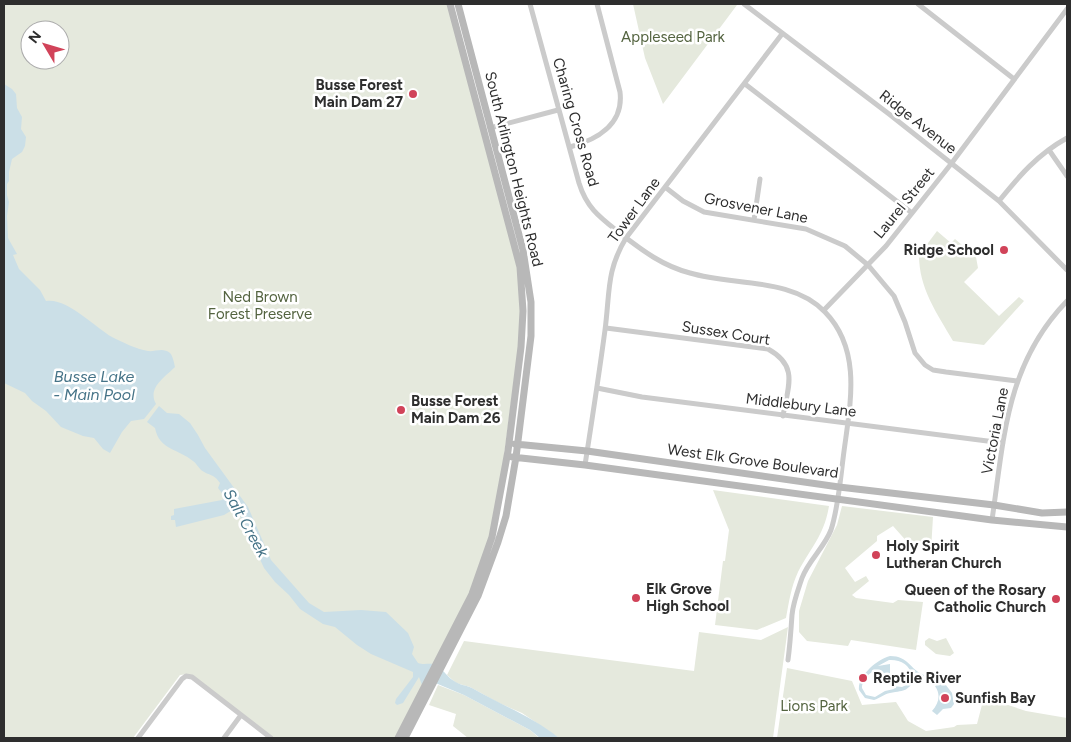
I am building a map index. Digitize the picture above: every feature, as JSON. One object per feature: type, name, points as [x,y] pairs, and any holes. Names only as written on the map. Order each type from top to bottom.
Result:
[{"type":"main road","name":"South Arlington Heights Road","points":[[405,738],[472,594],[486,558],[498,511],[507,457],[522,338],[522,283],[520,267],[450,4]]},
{"type":"main road","name":"South Arlington Heights Road","points":[[440,663],[478,596],[506,516],[518,444],[531,336],[529,288],[523,250],[458,4]]},
{"type":"main road","name":"West Elk Grove Boulevard","points":[[509,444],[587,451],[839,487],[1042,513],[1067,512]]},
{"type":"main road","name":"West Elk Grove Boulevard","points":[[507,457],[585,465],[992,520],[1067,527]]},
{"type":"main road","name":"South Arlington Heights Road","points":[[398,738],[427,689]]},
{"type":"street","name":"Charing Cross Road","points":[[530,4],[581,189],[588,204],[598,216],[655,259],[678,270],[700,276],[788,289],[804,295],[824,310],[839,330],[847,349],[852,386],[834,519],[827,539],[802,576],[792,614],[792,632],[788,660]]},
{"type":"street","points":[[570,147],[588,142],[600,135],[616,117],[620,105],[620,92],[597,4]]},
{"type":"street","name":"Ridge Avenue","points":[[744,4],[889,114],[999,201],[1067,270]]},
{"type":"street","points":[[918,4],[1014,79]]},
{"type":"street","name":"Laurel Street","points":[[824,310],[886,246],[952,164],[1067,9]]},
{"type":"street","name":"Tower Lane","points":[[585,465],[606,328],[610,274],[617,256],[626,238],[782,34]]},
{"type":"street","points":[[745,84],[912,213]]},
{"type":"street","points":[[490,128],[558,110]]},
{"type":"street","points":[[999,201],[1025,170],[1067,138]]},
{"type":"street","points":[[1049,150],[1067,176]]},
{"type":"street","points":[[754,220],[760,179]]},
{"type":"street","name":"Grosvener Lane","points":[[665,187],[683,201],[704,212],[806,229],[846,246],[868,265],[894,296],[915,353],[925,365],[933,370],[1017,381]]},
{"type":"street","name":"Victoria Lane","points":[[992,520],[1010,405],[1017,381],[1031,349],[1067,301]]},
{"type":"street","name":"Sussex Court","points":[[606,328],[768,350],[780,356],[787,366],[790,377],[783,416]]},
{"type":"street","name":"Middlebury Lane","points":[[596,388],[642,397],[1004,444]]},
{"type":"street","points":[[138,738],[186,676],[192,677],[271,738]]},
{"type":"street","points":[[224,738],[241,715]]},
{"type":"green space","name":"Ned Brown Forest Preserve","points":[[4,4],[450,4],[520,267],[523,311],[496,517],[472,594],[422,685],[397,738],[271,738],[189,674],[180,675],[133,738],[4,738]]},
{"type":"green space","name":"Appleseed Park","points":[[633,4],[737,5],[663,104],[645,58]]},
{"type":"green space","points":[[937,231],[951,243],[955,239],[976,257],[978,268],[964,282],[999,316],[1019,297],[1024,301],[984,345],[953,341],[930,300],[922,279],[919,255]]},
{"type":"green space","points":[[713,490],[829,506],[824,525],[798,572],[790,595],[786,618],[757,630],[715,625],[729,530]]},
{"type":"green space","points":[[842,506],[933,517],[931,550],[923,541],[909,544],[893,526],[877,536],[877,541],[845,568],[855,582],[866,576],[869,581],[852,595],[856,598],[893,603],[898,600],[923,602],[916,650],[851,640],[848,646],[807,641],[799,632],[799,611],[808,581],[837,525]]},
{"type":"green space","points":[[788,627],[773,738],[559,738],[522,713],[470,687],[456,683],[447,675],[464,641],[694,671],[699,632],[761,640]]},
{"type":"green space","points":[[929,638],[937,641],[946,638],[954,653],[950,656],[936,654],[925,645],[925,641]]},
{"type":"green space","name":"Lions Park","points":[[787,668],[852,681],[862,705],[896,702],[908,721],[926,731],[957,725],[977,724],[984,697],[1026,711],[1067,718],[1067,738],[777,738]]},
{"type":"green space","points":[[438,685],[464,695],[530,730],[538,737],[468,738],[453,726],[456,714],[429,705]]},
{"type":"water","name":"Busse Lake - Main Pool","points":[[4,84],[16,94],[17,108],[22,117],[21,129],[26,137],[22,152],[12,159],[7,184],[9,202],[7,216],[8,238],[17,254],[13,255],[19,269],[40,290],[46,301],[54,301],[71,308],[112,337],[125,343],[148,351],[165,350],[172,356],[175,367],[155,388],[154,398],[156,404],[144,419],[131,421],[110,453],[103,449],[94,438],[83,436],[61,427],[25,393],[4,383]]},
{"type":"water","name":"Salt Creek","points":[[159,406],[167,413],[179,414],[190,423],[205,448],[248,507],[271,560],[309,603],[324,612],[361,610],[386,612],[408,633],[414,647],[412,654],[418,663],[436,665],[456,682],[472,688],[527,717],[559,738],[540,738],[530,730],[464,695],[433,682],[422,685],[419,677],[403,703],[397,705],[395,703],[396,699],[413,677],[413,672],[371,654],[335,627],[323,624],[300,609],[264,568],[237,509],[224,515],[176,527],[175,520],[171,520],[171,516],[174,515],[174,509],[222,500],[225,497],[218,488],[220,483],[215,478],[201,470],[188,457],[165,445],[157,435],[155,428],[147,422]]},
{"type":"water","name":"Reptile River","points":[[890,656],[901,658],[924,675],[922,679],[916,676],[911,685],[903,691],[888,694],[874,700],[865,698],[859,690],[861,680],[869,669]],"holes":[[[889,660],[904,663],[910,670],[911,674],[908,684],[902,687],[893,686],[894,689],[885,691],[875,697],[866,695],[862,688],[865,678],[877,670],[880,670],[884,675],[890,675],[890,664],[878,666]]]},
{"type":"water","name":"Sunfish Bay","points":[[942,680],[952,693],[954,704],[951,708],[943,709],[937,715],[932,711],[938,699],[935,686]]},
{"type":"place","name":"Busse Forest Main Dam 27","points":[[413,94]]},
{"type":"place","name":"Ridge School","points":[[1004,250]]},
{"type":"place","name":"Busse Forest Main Dam 26","points":[[401,410]]},
{"type":"place","name":"Holy Spirit Lutheran Church","points":[[876,555]]},
{"type":"place","name":"Elk Grove High School","points":[[636,598]]},
{"type":"place","name":"Queen of the Rosary Catholic Church","points":[[1056,599]]},
{"type":"place","name":"Reptile River","points":[[863,678]]},
{"type":"place","name":"Sunfish Bay","points":[[945,698]]}]
